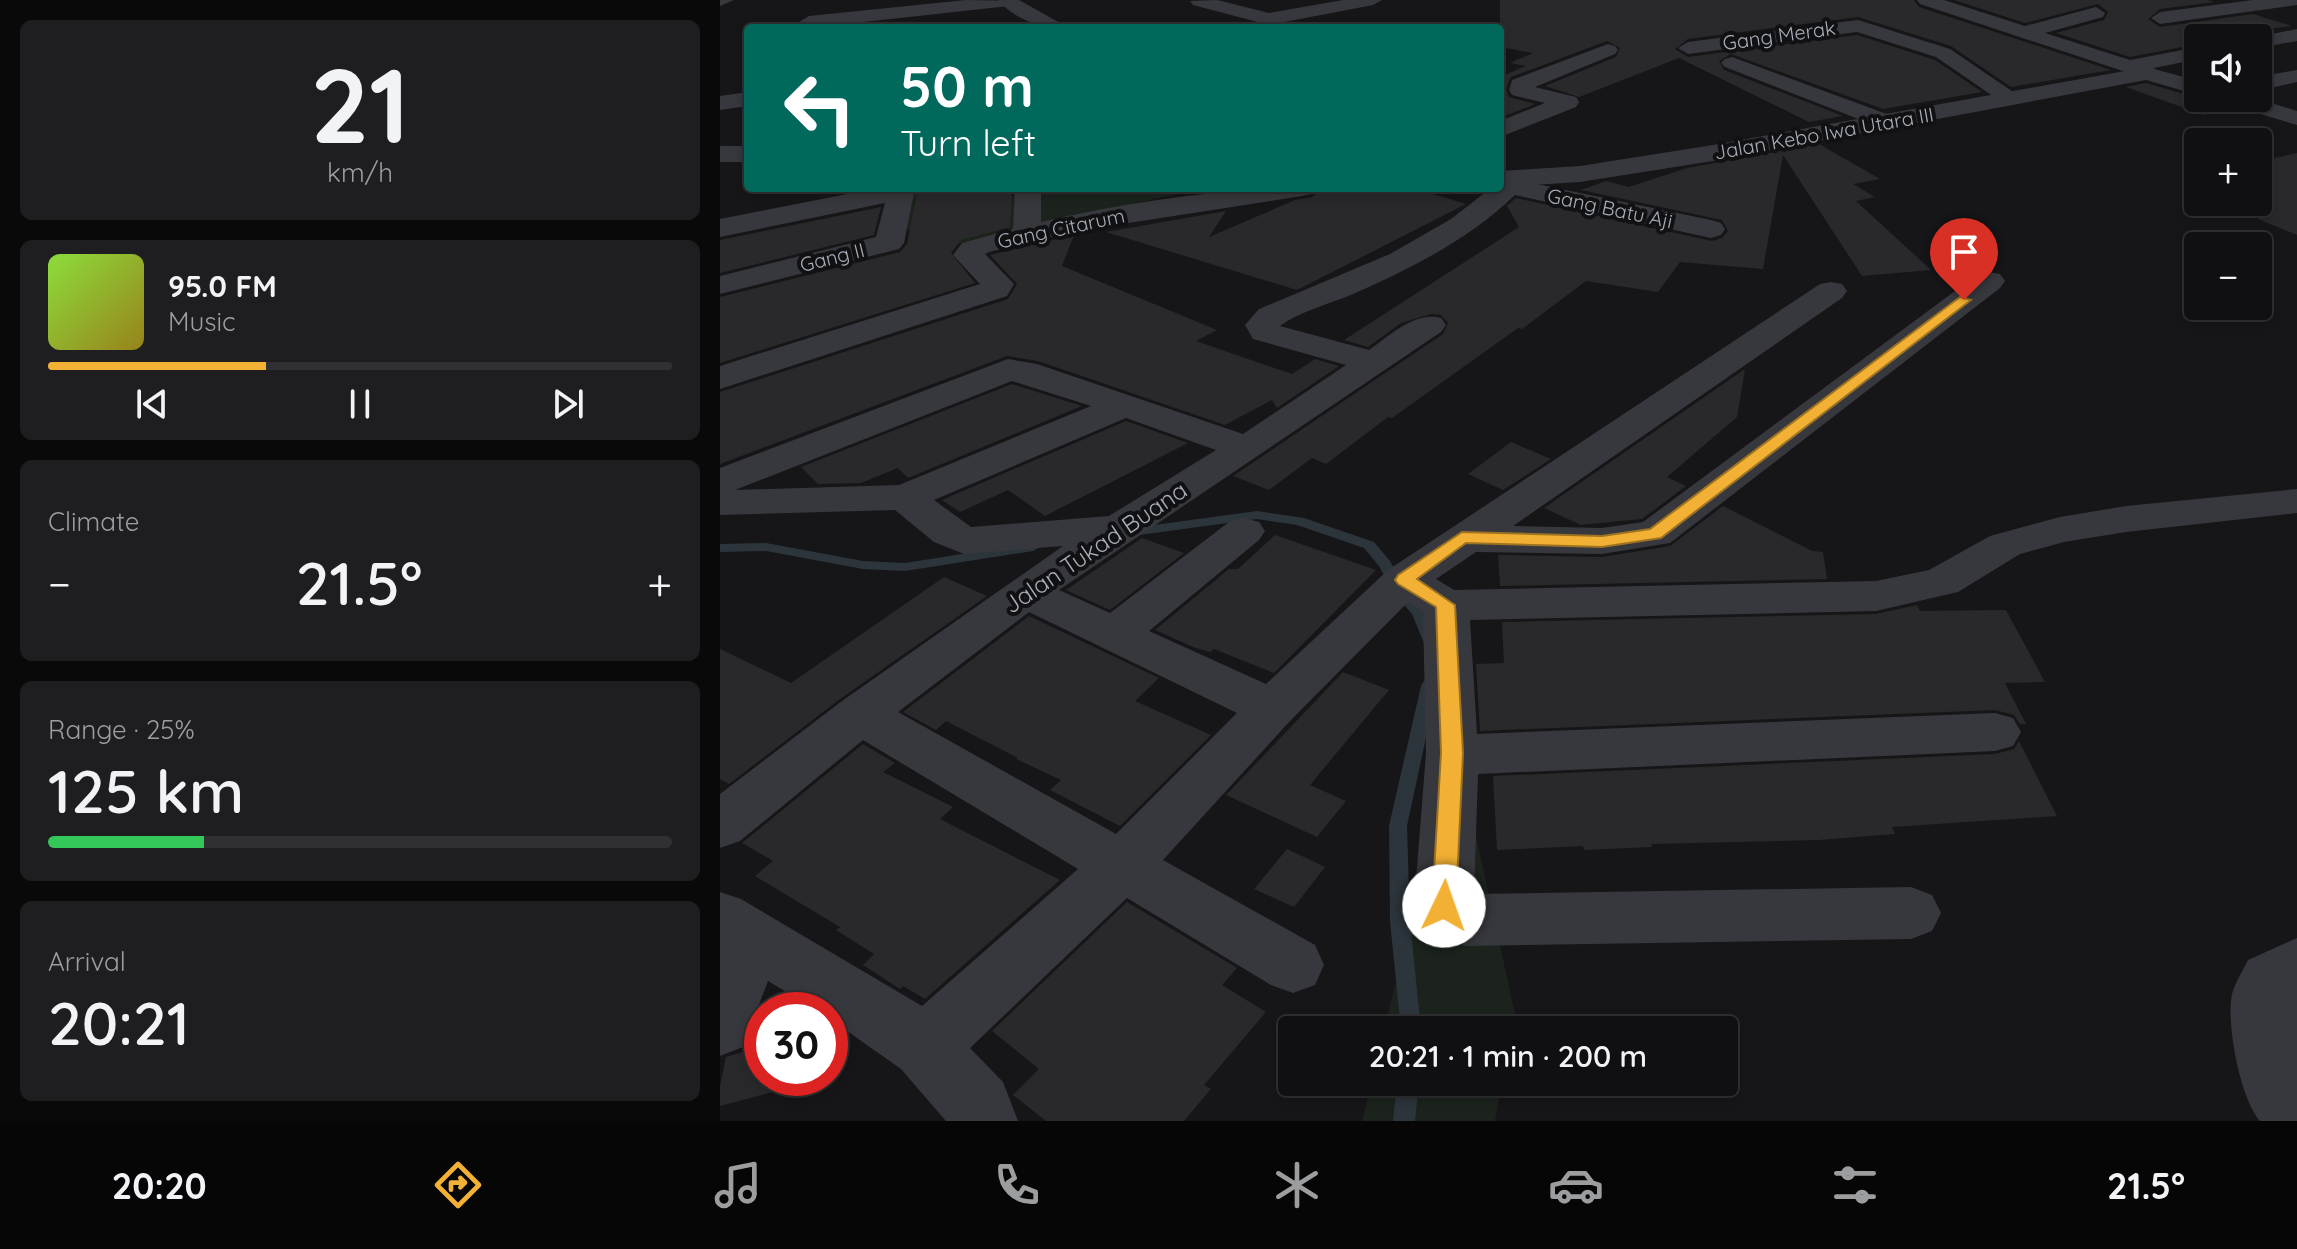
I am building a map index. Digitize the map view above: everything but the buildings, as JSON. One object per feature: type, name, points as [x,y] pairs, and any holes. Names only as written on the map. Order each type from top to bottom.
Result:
[{"type":"street","points":[[809,22],[1008,0],[1022,11],[1050,24]]},
{"type":"street","points":[[1199,1],[1269,19],[1318,5],[1373,0]]},
{"type":"street","points":[[1926,0],[2184,84]]},
{"type":"street","points":[[1956,10],[1996,0]]},
{"type":"street","points":[[2160,18],[2294,0]]},
{"type":"street","points":[[2025,32],[2096,13]]},
{"type":"street","name":"Gang Merak","points":[[1688,48],[1846,26],[1943,53],[2011,98]]},
{"type":"street","points":[[2272,39],[2297,35]]},
{"type":"street","name":"Gang Merak","points":[[1868,51],[1915,43]]},
{"type":"street","points":[[1504,128],[1568,104],[1566,100],[1520,90],[1524,83],[1608,50]]},
{"type":"street","name":"Jalan Kebo Iwa Utara III","points":[[1508,182],[1593,172],[1887,122],[2011,98],[2184,57]]},
{"type":"street","points":[[1732,63],[1887,122]]},
{"type":"street","points":[[2272,81],[2297,76]]},
{"type":"street","points":[[720,103],[744,100]]},
{"type":"street","points":[[2272,110],[2295,117]]},
{"type":"street","points":[[720,154],[744,154]]},
{"type":"street","name":"Gang Batu Aji","points":[[1508,182],[1711,229]]},
{"type":"street","points":[[720,228],[891,192]]},
{"type":"street","name":"Gang II","points":[[720,285],[889,243],[900,192]]},
{"type":"street","points":[[1027,233],[1028,192]]},
{"type":"street","name":"Gang Citarum","points":[[720,378],[996,289],[998,284],[970,258],[969,253],[979,246],[1027,233],[1165,207],[1273,192]]},
{"type":"street","points":[[1374,362],[1265,332],[1262,325],[1271,316],[1389,268],[1424,249],[1480,212],[1499,192]]},
{"type":"street","points":[[1462,538],[1602,541],[1655,534],[1989,281]]},
{"type":"street","points":[[912,1037],[1123,865],[1272,708],[1410,590],[1462,538],[1831,291]]},
{"type":"street","name":"Jalan Tukad Buana","points":[[720,825],[860,714],[1025,592],[1429,325]]},
{"type":"street","points":[[720,482],[1008,370],[1025,371],[1247,448]]},
{"type":"street","points":[[720,503],[905,497],[1123,406]]},
{"type":"street","points":[[905,497],[949,533],[964,541],[1110,533]]},
{"type":"street","points":[[1410,590],[1889,594],[1942,582],[2005,545],[2060,530],[2165,514],[2297,501]]},
{"type":"street","points":[[1114,634],[1244,531]]},
{"type":"street","points":[[1410,590],[1452,753],[1444,906],[1456,916],[1466,920],[1911,913]]},
{"type":"street","points":[[1025,592],[1272,708]]},
{"type":"street","points":[[860,714],[1293,965]]},
{"type":"street","points":[[1452,753],[1995,732]]},
{"type":"street","points":[[720,1025],[736,929],[912,1037],[979,1106],[983,1121]]},
{"type":"street","points":[[2297,966],[2270,980],[2264,995],[2275,1087],[2297,1111]]},
{"type":"shaded area","points":[[936,192],[951,202],[1035,192],[1185,192],[946,247],[904,228],[902,194]]},
{"type":"shaded area","points":[[1476,836],[1515,1016],[1387,1016],[1431,840]]},
{"type":"shaded area","points":[[1368,1096],[1499,1096],[1495,1121],[1362,1121]]},
{"type":"waterway","points":[[1132,532],[1257,515],[1299,521],[1369,545],[1385,564],[1398,589],[1419,612],[1429,639]]},
{"type":"waterway","points":[[720,548],[766,547],[863,565],[905,567],[1033,547]]},
{"type":"waterway","points":[[1410,1016],[1400,921],[1398,826],[1429,686]]},
{"type":"waterway","points":[[1404,1121],[1407,1096]]},
{"type":"route","points":[[1444,906],[1452,753],[1446,605],[1404,580],[1462,538],[1602,541],[1629,540],[1655,534],[1964,300]]}]
